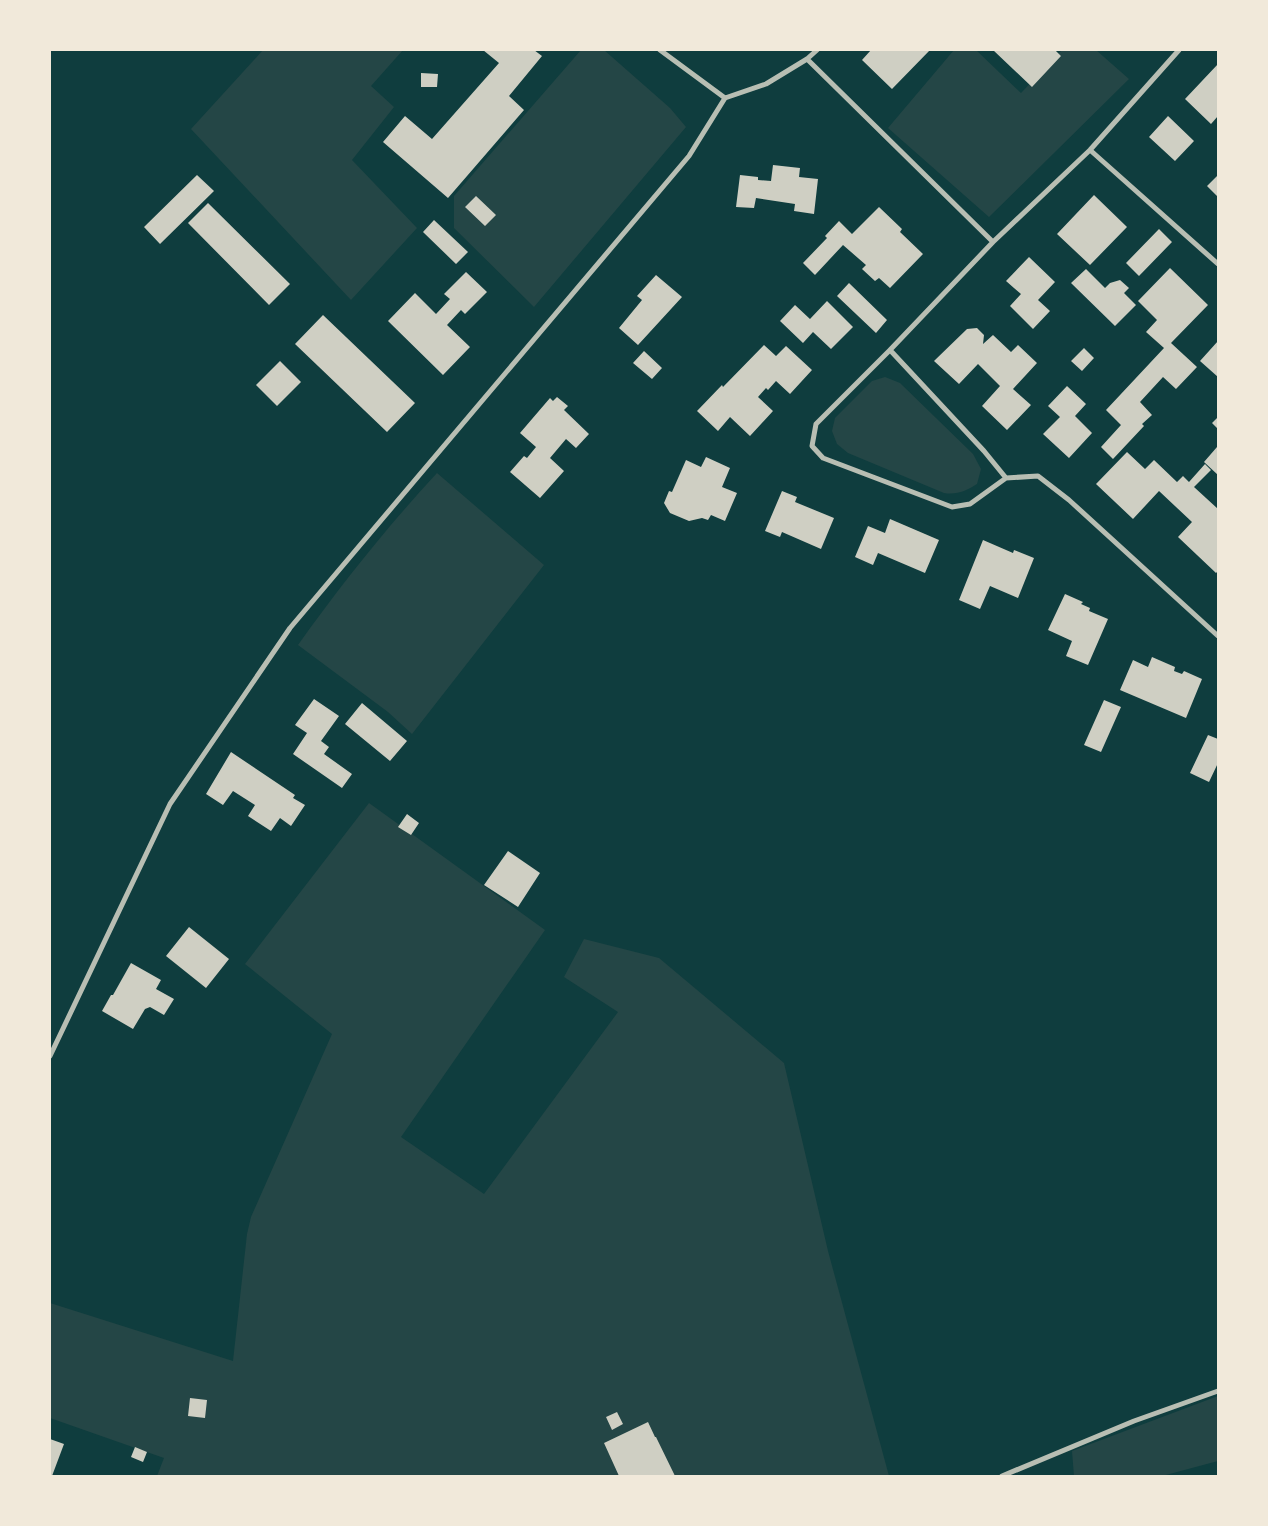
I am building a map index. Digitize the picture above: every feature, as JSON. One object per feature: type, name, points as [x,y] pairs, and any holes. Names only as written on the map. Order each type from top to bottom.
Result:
[{"type":"street","points":[[660,50],[725,98]]},
{"type":"street","points":[[50,1056],[170,804],[290,628],[689,156],[725,98],[766,84],[807,59],[816,50]]},
{"type":"street","points":[[1179,50],[1090,150],[993,242],[816,424],[812,446],[823,458],[952,507],[970,504],[1006,478],[1038,476],[1069,500],[1218,636]]},
{"type":"street","points":[[807,59],[993,242]]},
{"type":"street","points":[[1090,150],[1218,264]]},
{"type":"street","points":[[890,350],[984,451],[1006,478]]},
{"type":"street","points":[[1002,1476],[1134,1421],[1218,1391]]},
{"type":"shaded area","points":[[263,50],[403,50],[371,86],[394,107],[352,160],[417,228],[351,300],[191,129]]},
{"type":"shaded area","points":[[581,50],[604,50],[670,108],[686,127],[534,307],[454,228],[454,196]]},
{"type":"shaded area","points":[[954,50],[976,50],[1021,93],[1062,50],[1096,50],[1129,79],[989,217],[888,128]]},
{"type":"shaded area","points":[[885,377],[900,383],[973,454],[981,469],[977,484],[961,492],[944,493],[848,453],[837,444],[832,431],[835,418],[872,381]]},
{"type":"shaded area","points":[[437,473],[544,565],[412,734],[388,712],[298,645],[364,557]]},
{"type":"shaded area","points":[[369,803],[545,930],[401,1137],[484,1194],[618,1012],[564,977],[584,939],[659,958],[784,1063],[828,1251],[889,1476],[157,1476],[164,1458],[50,1418],[50,1303],[233,1361],[247,1234],[251,1217],[332,1034],[245,964]]},
{"type":"shaded area","points":[[1218,1396],[1218,1461],[1162,1476],[1074,1476],[1072,1451]]},
{"type":"building","points":[[483,50],[534,50],[542,56],[509,96],[524,110],[448,198],[383,142],[405,116],[432,139],[499,63]]},
{"type":"building","points":[[871,50],[930,50],[892,89],[862,60]]},
{"type":"building","points":[[993,50],[1055,50],[1061,56],[1032,87]]},
{"type":"building","points":[[1218,64],[1218,116],[1211,124],[1185,99]]},
{"type":"building","points":[[421,73],[438,74],[437,87],[421,87]]},
{"type":"building","points":[[1168,116],[1194,141],[1175,161],[1149,137]]},
{"type":"building","points":[[773,165],[800,168],[799,177],[818,179],[814,214],[794,211],[795,204],[756,198],[754,208],[736,207],[740,175],[771,181]]},
{"type":"building","points":[[197,175],[214,191],[160,244],[144,227]]},
{"type":"building","points":[[1218,175],[1218,195],[1217,196],[1207,186]]},
{"type":"building","points":[[1094,195],[1127,227],[1090,265],[1057,234]]},
{"type":"building","points":[[476,196],[496,215],[485,226],[465,207]]},
{"type":"building","points":[[208,203],[290,284],[269,305],[188,223]]},
{"type":"building","points":[[879,207],[902,229],[900,232],[923,254],[890,288],[879,278],[875,281],[862,269],[866,265],[843,245],[815,275],[803,263],[827,238],[825,236],[839,221],[852,234]]},
{"type":"building","points":[[434,220],[468,252],[456,264],[423,232]]},
{"type":"building","points":[[1159,229],[1172,242],[1139,276],[1126,263]]},
{"type":"building","points":[[1029,257],[1055,282],[1038,300],[1050,311],[1033,329],[1010,306],[1021,294],[1006,281]]},
{"type":"building","points":[[1170,268],[1208,305],[1171,343],[1197,367],[1176,389],[1163,377],[1140,402],[1152,415],[1142,424],[1144,426],[1113,459],[1101,447],[1121,425],[1106,410],[1164,348],[1146,332],[1157,320],[1138,301]]},
{"type":"building","points":[[1086,269],[1105,288],[1110,283],[1120,280],[1129,288],[1124,293],[1136,305],[1115,326],[1071,283]]},
{"type":"building","points":[[466,272],[487,292],[465,314],[461,310],[447,325],[470,347],[443,375],[388,321],[415,293],[436,314],[450,299],[444,294]]},
{"type":"building","points":[[656,275],[682,297],[638,345],[619,328],[642,300],[637,296]]},
{"type":"building","points":[[849,283],[887,320],[876,333],[837,296]]},
{"type":"building","points":[[827,301],[853,327],[831,349],[813,332],[803,343],[780,321],[795,305],[810,319]]},
{"type":"building","points":[[323,315],[415,403],[387,432],[295,344]]},
{"type":"building","points":[[977,328],[984,335],[983,344],[993,335],[1011,352],[1018,345],[1037,363],[1013,389],[1031,405],[1007,430],[982,406],[1000,386],[978,364],[959,384],[934,361],[967,329]]},
{"type":"building","points":[[1218,341],[1218,377],[1200,361]]},
{"type":"building","points":[[764,345],[776,356],[786,346],[812,370],[790,394],[776,381],[768,390],[766,388],[758,397],[773,411],[750,436],[730,417],[718,431],[697,411]]},
{"type":"building","points":[[1084,348],[1094,358],[1082,371],[1071,361]]},
{"type":"building","points":[[644,351],[662,368],[652,379],[633,363]]},
{"type":"building","points":[[280,361],[301,382],[277,406],[256,385]]},
{"type":"building","points":[[1067,386],[1086,404],[1075,416],[1092,433],[1069,458],[1043,434],[1060,417],[1048,406]]},
{"type":"building","points":[[557,397],[568,406],[564,410],[589,434],[576,448],[566,439],[550,458],[564,471],[540,498],[510,472],[524,456],[527,458],[536,447],[520,433],[550,398],[553,401]]},
{"type":"building","points":[[1218,417],[1218,429],[1212,423]]},
{"type":"building","points":[[1218,448],[1218,475],[1204,462]]},
{"type":"building","points":[[1127,452],[1145,469],[1154,460],[1177,482],[1183,476],[1189,482],[1205,464],[1211,470],[1194,487],[1218,509],[1218,571],[1216,573],[1178,537],[1192,522],[1159,491],[1133,519],[1096,484]]},
{"type":"building","points":[[706,457],[730,468],[722,487],[737,493],[725,521],[711,515],[708,520],[702,518],[689,521],[670,513],[664,503],[669,491],[672,492],[686,460],[701,467]]},
{"type":"building","points":[[782,491],[797,497],[795,502],[834,518],[821,549],[782,532],[780,537],[765,531]]},
{"type":"building","points":[[890,519],[939,540],[925,573],[878,553],[873,565],[855,557],[868,526],[885,533]]},
{"type":"building","points":[[983,540],[1013,553],[1014,550],[1034,558],[1018,598],[990,586],[980,609],[959,600]]},
{"type":"building","points":[[1065,594],[1083,602],[1081,604],[1090,608],[1089,611],[1108,619],[1088,665],[1066,656],[1072,641],[1048,630]]},
{"type":"building","points":[[1152,657],[1175,667],[1174,671],[1182,674],[1184,671],[1202,679],[1186,718],[1120,690],[1133,660],[1148,667]]},
{"type":"building","points":[[314,699],[339,716],[321,741],[329,747],[324,754],[352,774],[342,788],[293,754],[307,733],[295,725]]},
{"type":"building","points":[[1104,700],[1121,707],[1101,752],[1084,745]]},
{"type":"building","points":[[362,703],[407,741],[390,761],[345,724]]},
{"type":"building","points":[[1208,735],[1218,739],[1218,763],[1209,782],[1190,773]]},
{"type":"building","points":[[231,752],[295,795],[293,798],[305,805],[291,826],[280,818],[271,831],[248,816],[255,805],[233,791],[223,805],[206,794]]},
{"type":"building","points":[[407,814],[419,823],[411,835],[398,827]]},
{"type":"building","points":[[508,851],[540,873],[518,907],[484,885]]},
{"type":"building","points":[[189,927],[229,959],[206,988],[166,956]]},
{"type":"building","points":[[131,963],[161,980],[156,989],[174,999],[164,1015],[150,1007],[145,1009],[133,1029],[102,1011]]},
{"type":"building","points":[[190,1398],[207,1400],[205,1418],[188,1416]]},
{"type":"building","points":[[617,1412],[623,1424],[612,1430],[606,1417]]},
{"type":"building","points":[[648,1422],[675,1476],[619,1476],[604,1443]]},
{"type":"building","points":[[50,1439],[64,1444],[52,1476],[50,1476]]},
{"type":"building","points":[[135,1447],[147,1452],[143,1462],[131,1457]]}]
